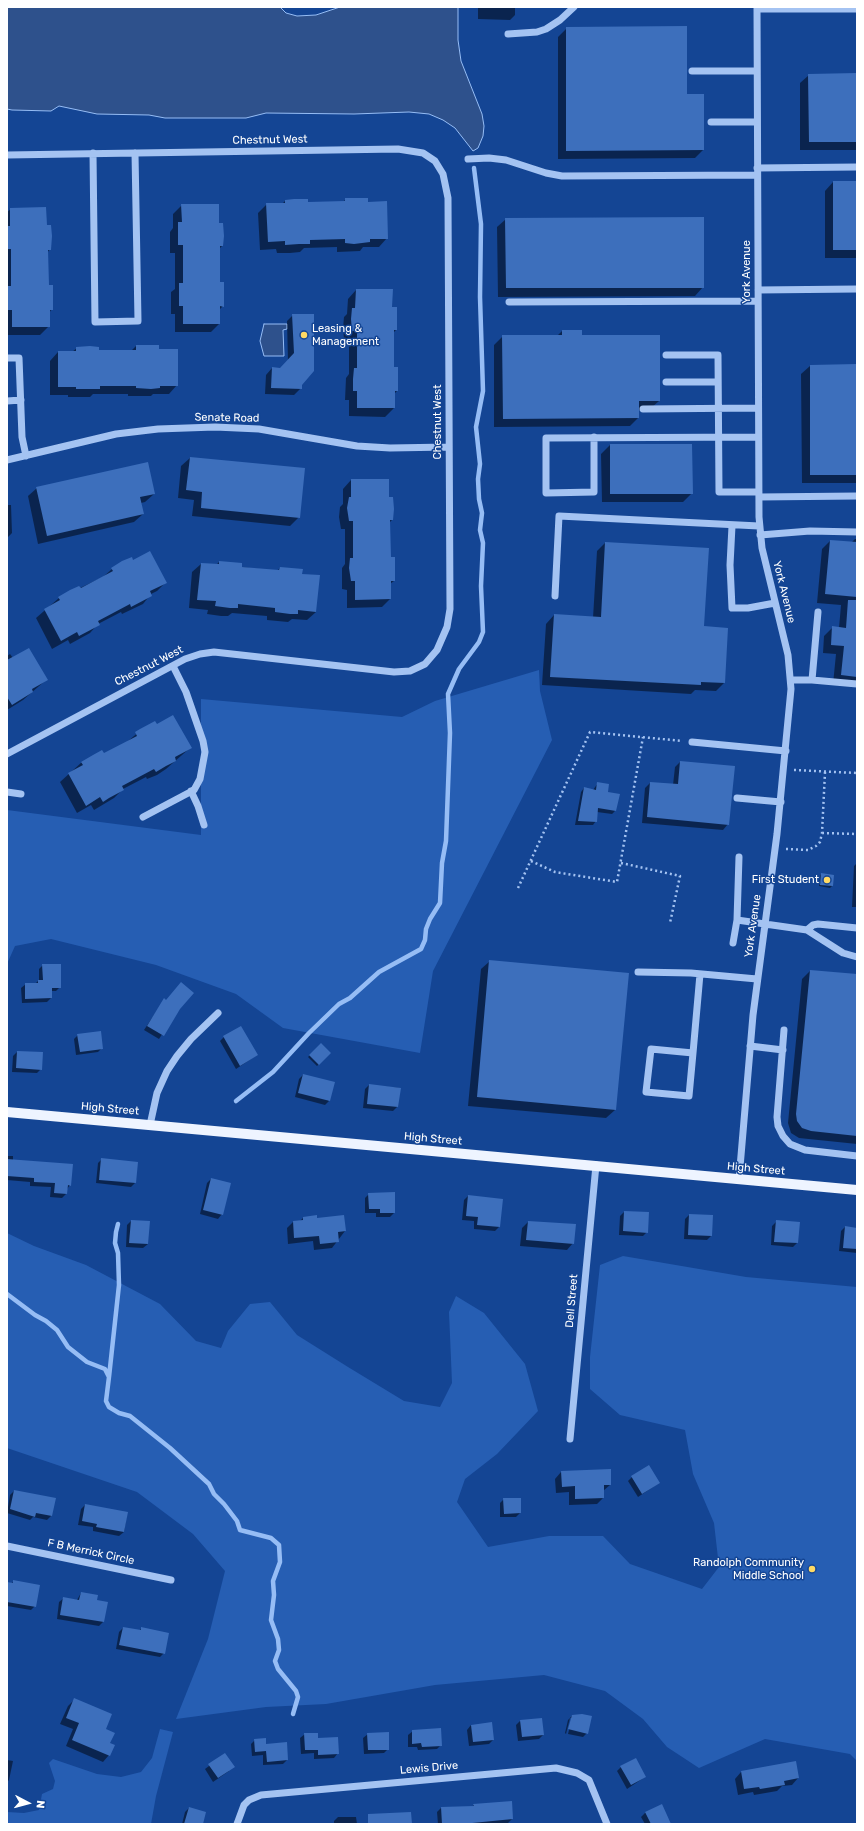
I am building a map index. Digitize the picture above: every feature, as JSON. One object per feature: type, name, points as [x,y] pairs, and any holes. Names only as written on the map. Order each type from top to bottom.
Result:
[{"type":"main road","name":"High Street","points":[[7,1112],[857,1190]]},
{"type":"street","points":[[508,34],[537,32],[546,29],[560,20],[574,7]]},
{"type":"street","points":[[757,8],[857,9]]},
{"type":"street","name":"York Avenue","points":[[739,1179],[750,1046],[757,979],[781,802],[791,680],[788,655],[764,561],[759,526],[757,8]]},
{"type":"street","points":[[692,71],[757,71]]},
{"type":"street","points":[[711,122],[757,122]]},
{"type":"street","name":"Chestnut West","points":[[7,155],[398,149],[414,151],[430,156],[443,174],[448,198],[449,447],[449,618],[441,643],[432,658],[424,664],[410,671],[394,672],[214,652],[200,654],[173,666],[7,754]]},
{"type":"street","points":[[92,153],[95,322],[138,321],[135,153]]},
{"type":"street","points":[[468,159],[489,158],[506,160],[546,173],[562,176],[857,167]]},
{"type":"street","points":[[758,290],[857,289]]},
{"type":"street","points":[[509,302],[758,301]]},
{"type":"street","points":[[666,355],[718,355],[719,492],[857,496]]},
{"type":"street","points":[[7,358],[19,358],[22,437],[26,456]]},
{"type":"street","points":[[666,382],[718,382]]},
{"type":"street","points":[[7,401],[21,400]]},
{"type":"street","points":[[643,408],[758,408]]},
{"type":"street","name":"Senate Road","points":[[7,460],[116,434],[158,429],[215,427],[259,429],[357,446],[390,448],[449,447]]},
{"type":"street","points":[[594,437],[594,492],[546,492],[546,438],[594,437],[718,437],[758,436]]},
{"type":"street","points":[[555,596],[560,516],[732,526],[759,526]]},
{"type":"street","points":[[732,526],[730,565],[732,608],[748,608],[775,603]]},
{"type":"street","points":[[760,535],[810,531],[857,532]]},
{"type":"street","points":[[812,680],[818,612]]},
{"type":"street","points":[[143,817],[191,791],[199,782],[205,748],[186,692],[173,666]]},
{"type":"street","points":[[791,680],[812,680],[857,684]]},
{"type":"street","points":[[692,742],[786,751]]},
{"type":"street","points":[[191,791],[204,825]]},
{"type":"street","points":[[7,792],[21,794]]},
{"type":"street","points":[[737,798],[781,802]]},
{"type":"street","points":[[733,943],[737,920],[739,856]]},
{"type":"street","points":[[737,920],[807,930],[843,953],[857,957]]},
{"type":"street","points":[[807,930],[812,925],[818,924],[857,928]]},
{"type":"street","points":[[638,972],[700,974],[757,979]]},
{"type":"street","points":[[693,1053],[650,1049],[646,1092],[689,1096],[693,1053],[700,974]]},
{"type":"street","points":[[150,1125],[157,1093],[167,1071],[191,1039],[218,1013]]},
{"type":"street","points":[[784,1030],[776,1117],[782,1136],[790,1144],[805,1150],[857,1156]]},
{"type":"street","points":[[750,1046],[783,1050]]},
{"type":"street","name":"Dell Street","points":[[570,1439],[596,1165]]},
{"type":"street","name":"F B Merrick Circle","points":[[7,1546],[170,1580]]},
{"type":"street","name":"Lewis Drive","points":[[237,1824],[244,1805],[249,1800],[261,1795],[547,1768],[571,1770],[589,1780],[607,1824]]},
{"type":"path","points":[[518,888],[590,732],[692,742]]},
{"type":"path","points":[[530,861],[555,872],[617,882],[643,737]]},
{"type":"path","points":[[784,769],[857,773]]},
{"type":"path","points":[[775,847],[800,851],[811,849],[820,842],[822,833],[825,772]]},
{"type":"path","points":[[822,833],[857,834]]},
{"type":"path","points":[[621,863],[680,876],[670,923]]},
{"type":"shaded area","points":[[7,7],[280,7],[286,13],[297,16],[316,15],[340,7],[458,7],[458,40],[461,61],[482,114],[484,126],[483,136],[478,148],[473,151],[455,128],[443,120],[429,114],[409,112],[354,114],[266,113],[246,118],[165,118],[149,115],[97,114],[59,106],[51,111],[7,109]]},
{"type":"shaded area","points":[[264,324],[287,324],[287,329],[283,330],[284,356],[264,356],[260,341]]},
{"type":"shaded area","points":[[539,670],[540,691],[552,740],[433,971],[420,1053],[283,1028],[236,994],[156,965],[51,939],[15,946],[7,964],[7,810],[201,835],[201,699],[402,717],[435,701]]},
{"type":"shaded area","points":[[7,1233],[34,1246],[86,1265],[160,1304],[196,1341],[221,1348],[228,1331],[250,1304],[270,1302],[297,1335],[348,1367],[404,1401],[440,1407],[452,1383],[449,1312],[456,1296],[484,1313],[525,1364],[538,1411],[497,1454],[465,1479],[457,1502],[488,1547],[549,1536],[603,1536],[630,1564],[702,1589],[719,1567],[714,1523],[693,1474],[685,1430],[620,1415],[590,1389],[590,1357],[600,1265],[623,1256],[746,1277],[857,1287],[857,1761],[850,1754],[765,1739],[699,1768],[667,1747],[643,1719],[605,1691],[544,1675],[435,1685],[326,1704],[266,1707],[176,1719],[208,1639],[225,1571],[193,1534],[137,1492],[7,1448]]},
{"type":"shaded area","points":[[160,1729],[173,1732],[156,1796],[151,1824],[7,1824],[7,1812],[24,1813],[39,1810],[42,1794],[53,1789],[55,1781],[49,1763],[53,1759],[97,1774],[121,1777],[141,1772],[152,1758]]},
{"type":"building","points":[[687,26],[687,94],[704,94],[704,150],[566,151],[566,27]]},
{"type":"building","points":[[857,73],[857,142],[809,142],[808,74]]},
{"type":"building","points":[[833,181],[857,181],[857,250],[833,250]]},
{"type":"building","points":[[345,198],[368,198],[368,202],[387,201],[388,239],[370,239],[370,242],[354,244],[345,243],[345,239],[310,240],[310,244],[285,245],[285,241],[268,242],[266,203],[285,203],[285,200],[294,199],[308,199],[308,202],[345,201]]},
{"type":"building","points":[[181,204],[219,204],[219,223],[223,223],[224,236],[223,246],[220,246],[220,282],[224,282],[224,307],[220,306],[220,324],[183,324],[183,306],[179,306],[179,283],[183,283],[183,245],[178,245],[178,222],[182,222]]},
{"type":"building","points":[[46,207],[47,225],[51,225],[52,236],[51,250],[48,250],[49,285],[53,285],[53,310],[50,310],[50,327],[12,327],[12,310],[8,310],[8,286],[11,286],[11,249],[7,249],[7,226],[10,226],[10,208]]},
{"type":"building","points":[[704,217],[704,288],[506,288],[505,218]]},
{"type":"building","points":[[356,289],[393,289],[392,307],[397,307],[397,330],[394,330],[394,367],[398,367],[398,391],[395,391],[395,408],[357,408],[357,391],[353,391],[353,379],[354,368],[357,368],[357,331],[352,331],[351,319],[352,308],[355,308]]},
{"type":"building","name":"Leasing & Management","points":[[292,314],[314,314],[314,371],[302,385],[302,389],[271,388],[272,367],[280,368],[294,353]]},
{"type":"building","points":[[562,330],[582,330],[582,335],[660,335],[660,401],[639,401],[639,418],[503,419],[502,335],[562,335]]},
{"type":"building","points":[[136,345],[159,345],[159,349],[178,349],[178,386],[160,386],[160,388],[151,389],[136,388],[136,386],[100,386],[100,389],[58,387],[58,351],[76,351],[76,347],[90,346],[99,347],[99,350],[136,350]]},
{"type":"building","points":[[857,364],[857,475],[810,475],[810,365]]},
{"type":"building","points":[[610,444],[692,444],[693,494],[610,494]]},
{"type":"building","points":[[190,457],[305,468],[300,518],[201,508],[202,492],[186,490]]},
{"type":"building","points":[[148,462],[155,494],[140,497],[144,514],[47,536],[36,487]]},
{"type":"building","points":[[351,479],[389,479],[389,497],[393,497],[394,509],[393,520],[390,520],[391,557],[395,557],[395,581],[391,581],[391,599],[355,600],[355,581],[351,581],[349,568],[350,558],[353,558],[353,521],[349,521],[347,508],[349,497],[351,497]]},
{"type":"building","points":[[830,540],[857,542],[857,597],[825,594]]},
{"type":"building","points":[[605,542],[709,548],[704,626],[728,628],[725,683],[701,682],[701,685],[550,677],[554,614],[601,617]]},
{"type":"building","points":[[150,551],[167,583],[150,591],[152,596],[131,607],[130,604],[98,621],[100,625],[79,636],[77,632],[61,641],[44,609],[60,600],[58,597],[70,590],[79,586],[81,588],[113,571],[111,568],[122,561],[132,557],[133,560]]},
{"type":"building","points":[[219,561],[242,563],[242,567],[279,570],[280,567],[303,569],[302,574],[320,575],[316,612],[298,610],[298,614],[290,614],[275,612],[275,608],[238,604],[238,608],[230,608],[215,606],[216,601],[197,600],[201,563],[219,564]]},
{"type":"building","points":[[848,600],[857,600],[857,677],[841,675],[844,646],[831,645],[832,626],[846,628]]},
{"type":"building","points":[[29,648],[48,680],[32,689],[33,692],[12,705],[7,697],[7,660]]},
{"type":"building","points":[[173,715],[192,748],[175,757],[176,761],[156,772],[154,769],[122,786],[124,790],[103,802],[100,797],[86,806],[68,773],[83,765],[81,762],[102,750],[104,753],[137,736],[135,732],[140,729],[155,721],[157,724]]},
{"type":"building","points":[[680,761],[735,766],[729,825],[647,817],[650,782],[678,784]]},
{"type":"building","points":[[597,782],[609,784],[608,792],[620,794],[616,811],[598,808],[597,822],[578,821],[584,787],[596,790]]},
{"type":"building","name":"First Student","points":[[821,873],[834,875],[833,886],[820,885]]},
{"type":"building","points":[[489,960],[629,973],[616,1110],[477,1097]]},
{"type":"building","points":[[42,964],[61,964],[61,988],[52,988],[52,998],[25,999],[25,983],[38,983],[38,980],[43,980]]},
{"type":"building","points":[[810,970],[857,974],[857,1136],[811,1131],[802,1128],[797,1121],[796,1114]]},
{"type":"building","points":[[181,982],[194,993],[180,1009],[164,1036],[147,1026],[164,998],[166,1000]]},
{"type":"building","points":[[241,1026],[258,1055],[240,1066],[223,1036]]},
{"type":"building","points":[[101,1031],[103,1049],[80,1052],[77,1034]]},
{"type":"building","points":[[321,1043],[331,1053],[319,1065],[309,1055]]},
{"type":"building","points":[[17,1051],[43,1052],[42,1070],[16,1068]]},
{"type":"building","points":[[303,1074],[335,1082],[330,1101],[298,1093]]},
{"type":"building","points":[[369,1084],[401,1088],[398,1107],[367,1104]]},
{"type":"building","points":[[101,1158],[138,1162],[136,1183],[99,1180]]},
{"type":"building","points":[[7,1159],[73,1164],[71,1186],[68,1185],[67,1194],[54,1193],[55,1183],[34,1182],[34,1178],[7,1176]]},
{"type":"building","points":[[211,1178],[231,1183],[223,1215],[203,1210]]},
{"type":"building","points":[[395,1192],[395,1213],[380,1213],[380,1209],[369,1209],[368,1193]]},
{"type":"building","points":[[468,1195],[503,1199],[500,1227],[477,1225],[478,1217],[466,1216]]},
{"type":"building","points":[[624,1211],[649,1212],[648,1233],[623,1231]]},
{"type":"building","points":[[689,1214],[713,1215],[712,1236],[688,1235]]},
{"type":"building","points":[[317,1215],[317,1218],[344,1215],[346,1231],[338,1232],[339,1242],[320,1244],[319,1236],[294,1238],[293,1221],[303,1220],[303,1217]]},
{"type":"building","points":[[131,1220],[150,1221],[148,1244],[129,1243]]},
{"type":"building","points":[[776,1220],[800,1222],[798,1243],[774,1242]]},
{"type":"building","points":[[528,1221],[576,1224],[574,1244],[526,1240]]},
{"type":"building","points":[[845,1226],[857,1228],[857,1249],[843,1248]]},
{"type":"building","points":[[649,1465],[660,1483],[642,1494],[631,1476]]},
{"type":"building","points":[[611,1469],[611,1485],[604,1485],[604,1498],[575,1499],[575,1486],[562,1487],[561,1471]]},
{"type":"building","points":[[14,1490],[56,1498],[52,1516],[36,1513],[35,1517],[10,1509]]},
{"type":"building","points":[[503,1498],[521,1498],[521,1513],[504,1514]]},
{"type":"building","points":[[85,1504],[128,1512],[124,1532],[96,1527],[97,1524],[82,1521]]},
{"type":"building","points":[[13,1580],[40,1585],[36,1607],[7,1602],[7,1582],[13,1583]]},
{"type":"building","points":[[81,1592],[98,1595],[97,1600],[108,1602],[104,1622],[60,1615],[63,1597],[79,1600]]},
{"type":"building","points":[[123,1627],[141,1630],[141,1627],[169,1633],[165,1654],[119,1645]]},
{"type":"building","points":[[74,1698],[112,1714],[106,1729],[115,1733],[110,1743],[115,1745],[110,1756],[72,1740],[79,1723],[66,1718]]},
{"type":"building","points":[[582,1714],[592,1716],[588,1734],[568,1729],[572,1715]]},
{"type":"building","points":[[542,1718],[544,1735],[522,1737],[520,1720]]},
{"type":"building","points":[[492,1722],[494,1740],[473,1742],[471,1725]]},
{"type":"building","points":[[441,1728],[442,1746],[422,1747],[421,1743],[412,1744],[412,1730]]},
{"type":"building","points":[[389,1732],[389,1750],[368,1750],[367,1733]]},
{"type":"building","points":[[304,1733],[318,1733],[318,1738],[338,1737],[339,1754],[318,1755],[318,1750],[305,1750]]},
{"type":"building","points":[[266,1738],[266,1744],[287,1742],[288,1760],[267,1762],[266,1751],[255,1752],[254,1739]]},
{"type":"building","points":[[225,1753],[235,1767],[218,1778],[208,1764]]},
{"type":"building","points":[[636,1758],[646,1777],[631,1785],[620,1766]]},
{"type":"building","points":[[796,1761],[799,1778],[784,1781],[785,1785],[760,1789],[759,1787],[744,1789],[741,1771]]},
{"type":"building","points":[[512,1801],[513,1819],[462,1824],[442,1824],[441,1807],[474,1806],[473,1804]]},
{"type":"building","points":[[662,1804],[671,1824],[651,1824],[645,1812]]},
{"type":"building","points":[[189,1807],[206,1812],[203,1824],[184,1824]]},
{"type":"building","points":[[411,1812],[412,1824],[368,1824],[368,1814]]},
{"type":"waterway","points":[[236,1101],[273,1072],[309,1033],[339,1004],[350,998],[379,972],[421,949],[425,940],[426,929],[430,919],[440,903],[442,863],[446,841],[450,733],[448,694],[459,669],[479,642],[483,632],[481,586],[483,543],[480,530],[482,513],[479,499],[478,479],[480,464],[476,427],[483,391],[480,297],[481,224],[474,168]]},
{"type":"waterway","points":[[109,1377],[119,1285],[118,1253],[115,1243],[118,1224]]},
{"type":"waterway","points":[[7,1294],[57,1330],[68,1347],[87,1362],[105,1369],[109,1377],[106,1401],[109,1407],[119,1413],[130,1416],[170,1448],[209,1484],[214,1494],[237,1521],[240,1530],[271,1538],[279,1545],[280,1562],[273,1581],[274,1595],[271,1620],[278,1639],[279,1650],[275,1661],[278,1669],[296,1691],[298,1697],[293,1714]]},
{"type":"place","name":"Leasing & Management","points":[[304,335]]},
{"type":"place","name":"First Student","points":[[827,880]]},
{"type":"place","name":"Randolph Community Middle School","points":[[812,1569]]}]
